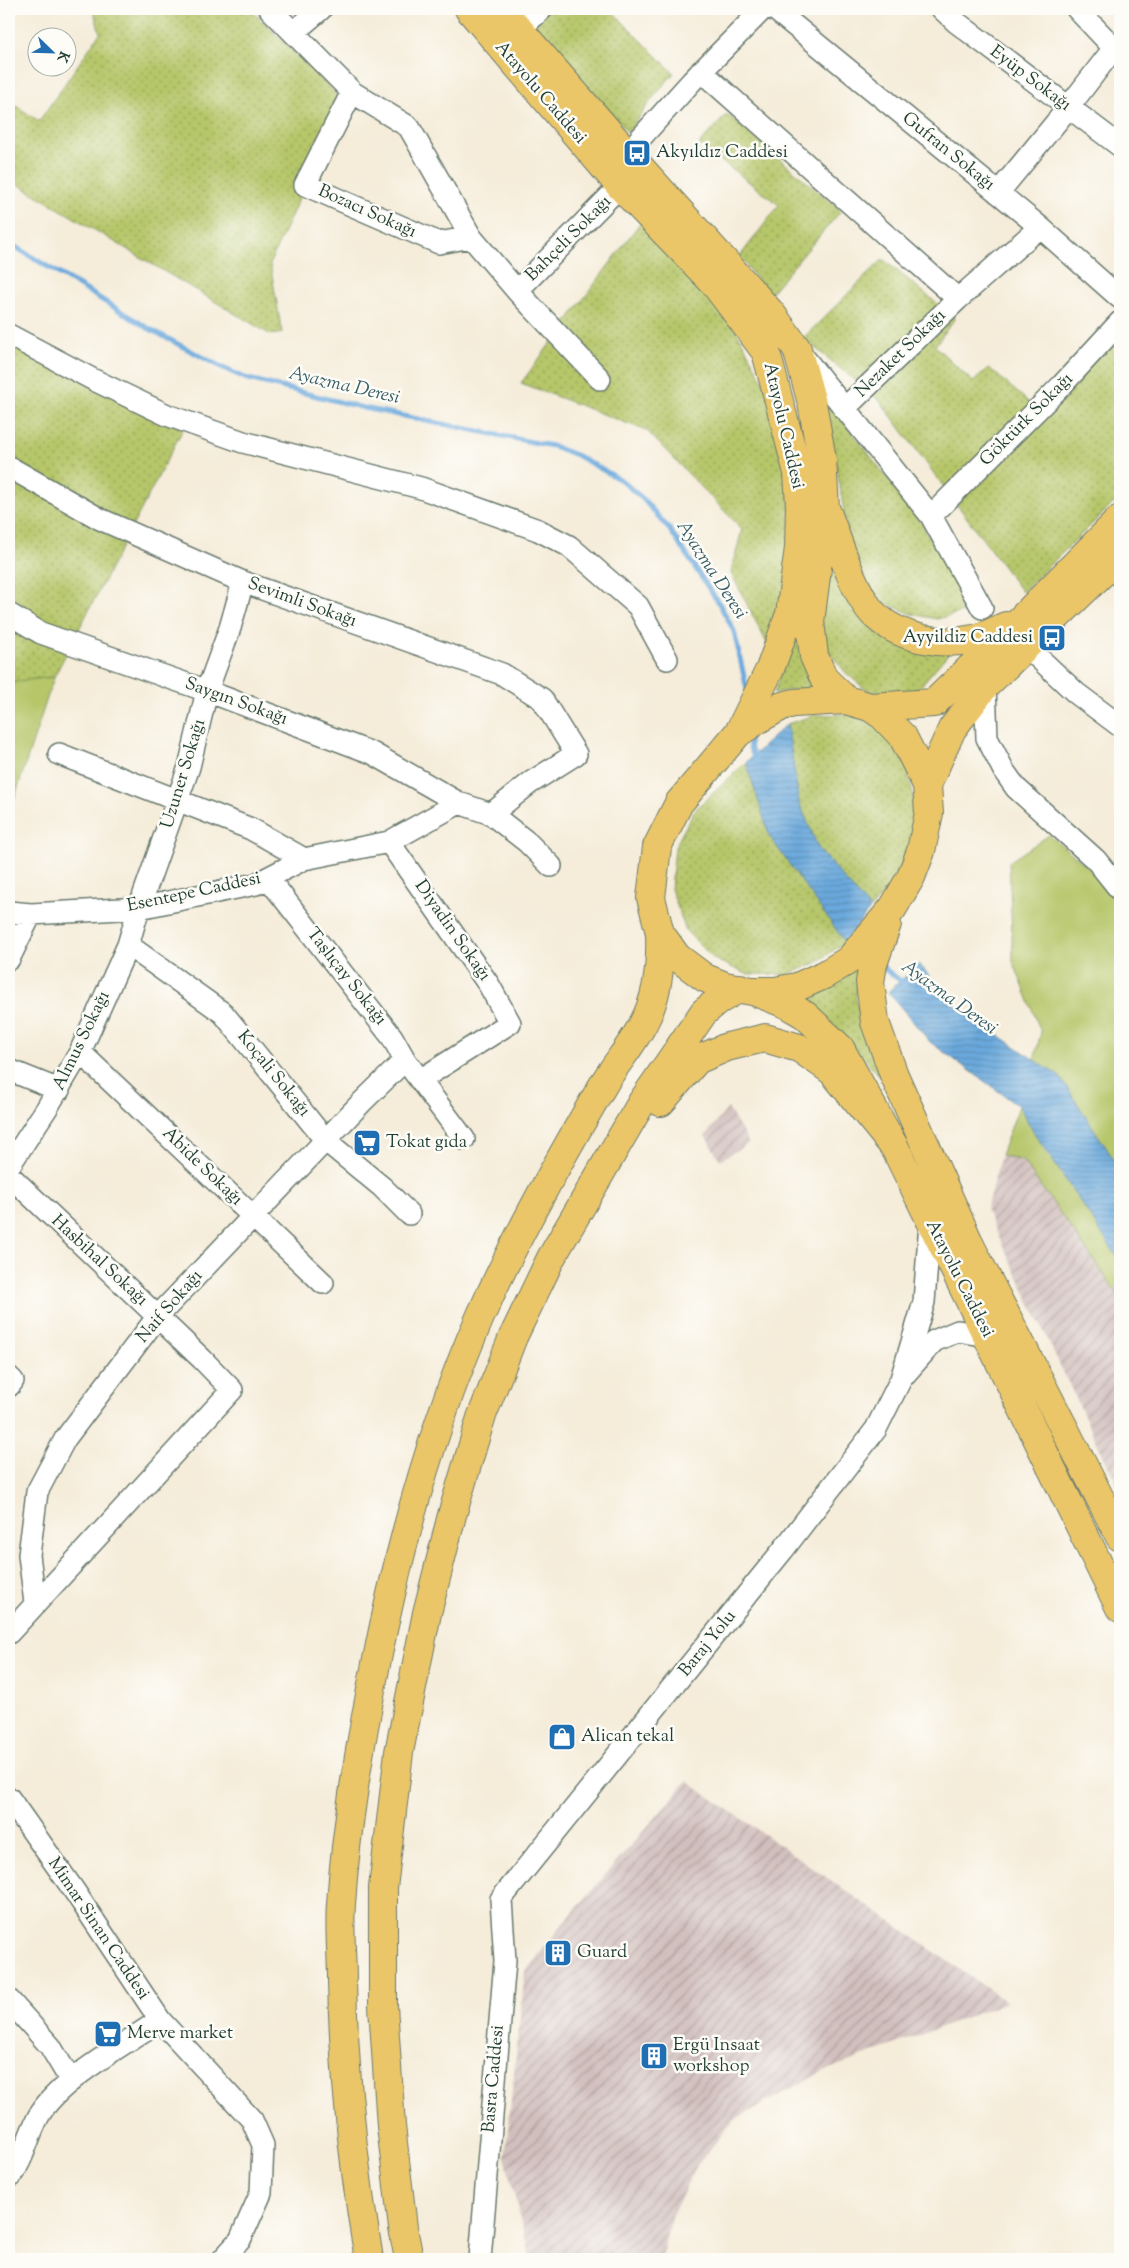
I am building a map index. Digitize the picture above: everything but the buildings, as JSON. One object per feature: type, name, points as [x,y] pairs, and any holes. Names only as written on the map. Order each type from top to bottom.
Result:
[{"type":"main road","name":"Atayolu Caddesi","points":[[469,9],[510,38],[627,153],[771,313],[797,349],[812,403],[822,460],[825,507]]},
{"type":"main road","name":"Atayolu Caddesi","points":[[501,9],[510,38],[620,186],[714,283],[766,352],[798,473],[800,505],[799,548],[790,614],[770,669],[738,733]]},
{"type":"main road","points":[[825,507],[859,592],[876,617],[903,632],[938,643],[976,639],[1021,619]]},
{"type":"main road","points":[[410,2259],[403,2228],[392,2126],[383,2006],[383,1888],[399,1752],[427,1613],[452,1515],[481,1418],[513,1337],[551,1258],[642,1102],[704,1012],[719,1000],[746,990],[796,987],[824,975],[849,960],[893,908],[911,877],[921,851],[929,813],[927,785],[903,737],[883,716],[858,704],[824,679],[814,656],[810,622],[825,507]]},
{"type":"main road","points":[[369,2259],[354,2172],[344,2053],[341,1906],[359,1752],[390,1592],[416,1494],[448,1393],[482,1313],[514,1245],[607,1079],[646,1020],[661,954],[660,933],[652,898],[657,847],[679,803],[738,733],[782,706],[794,703],[934,704],[1120,519]]},
{"type":"main road","points":[[927,785],[952,729],[984,686],[1120,556]]},
{"type":"main road","name":"Atayolu Caddesi","points":[[893,908],[881,938],[870,982],[875,1022],[894,1075],[971,1247],[1120,1537]]},
{"type":"main road","name":"Atayolu Caddesi","points":[[660,933],[676,957],[706,978],[786,1004],[805,1015],[840,1048],[895,1148],[930,1223],[988,1336],[1120,1608]]},
{"type":"main road","points":[[551,1258],[649,1115],[697,1060],[727,1047],[764,1038],[799,1048],[832,1071],[895,1148]]},
{"type":"street","points":[[270,9],[352,92],[409,127],[471,238],[517,291],[600,379]]},
{"type":"street","points":[[294,32],[321,9]]},
{"type":"street","points":[[510,38],[542,9]]},
{"type":"street","points":[[627,153],[701,71],[763,9]]},
{"type":"street","name":"Gufran Sokağı","points":[[774,9],[1040,227],[1120,298]]},
{"type":"street","name":"Eyüp Sokağı","points":[[942,9],[1068,108],[1120,146]]},
{"type":"street","points":[[998,193],[1117,48],[1077,9]]},
{"type":"street","points":[[701,71],[958,299]]},
{"type":"street","name":"Bozacı Sokağı","points":[[352,92],[305,185],[439,243],[471,238]]},
{"type":"street","name":"Bahçeli Sokağı","points":[[517,291],[620,186]]},
{"type":"street","name":"Nezaket Sokağı","points":[[844,409],[958,299],[1040,227]]},
{"type":"street","name":"Göktürk Sokağı","points":[[931,516],[1062,386],[1120,322]]},
{"type":"street","points":[[9,335],[167,416],[243,442],[421,488],[538,530],[569,546],[638,606],[666,659]]},
{"type":"street","name":"Atayolu Caddesi","points":[[797,349],[931,516],[982,608]]},
{"type":"street","name":"Sevimli Sokağı","points":[[9,467],[100,519],[243,582],[502,674],[542,699],[576,754],[530,783],[491,814]]},
{"type":"street","name":"Uzuner Sokağı","points":[[138,908],[190,767],[207,691],[230,628],[243,582]]},
{"type":"street","name":"Saygın Sokağı","points":[[9,614],[41,633],[207,691],[372,753],[458,803]]},
{"type":"street","points":[[1026,646],[1076,693],[1120,726]]},
{"type":"street","points":[[984,686],[987,738],[1004,771],[1016,788],[1096,860],[1120,890]]},
{"type":"street","points":[[59,754],[251,829],[304,859]]},
{"type":"street","points":[[458,803],[491,814],[527,842],[551,866]]},
{"type":"street","name":"Esentepe Caddesi","points":[[9,912],[31,914],[138,908],[256,884],[304,859],[389,842],[458,803]]},
{"type":"street","name":"Diyadin Sokağı","points":[[389,842],[489,985],[510,1023],[420,1080]]},
{"type":"street","name":"Taşlıçay Sokağı","points":[[268,878],[392,1037],[405,1060],[464,1139]]},
{"type":"street","name":"Almus Sokağı","points":[[9,1166],[59,1090],[80,1052],[128,945],[138,908]]},
{"type":"street","points":[[9,959],[31,914]]},
{"type":"street","name":"Koçali Sokağı","points":[[128,945],[223,1012],[326,1140],[382,1187],[409,1214]]},
{"type":"street","name":"Abide Sokağı","points":[[80,1052],[323,1283]]},
{"type":"street","name":"Naif Sokağı","points":[[35,1602],[28,1555],[37,1492],[65,1439],[158,1316],[405,1060]]},
{"type":"street","points":[[9,1070],[59,1090]]},
{"type":"street","name":"Hasbihal Sokağı","points":[[9,1175],[158,1316],[232,1390],[35,1602]]},
{"type":"street","name":"Baraj Yolu","points":[[501,1899],[783,1550],[876,1429],[901,1378],[924,1302],[930,1223]]},
{"type":"street","name":"Baraj Yolu","points":[[901,1378],[934,1340],[958,1331],[988,1336]]},
{"type":"street","points":[[9,1633],[35,1602]]},
{"type":"street","name":"Mimar Sinan Caddesi","points":[[9,1798],[75,1892],[160,2020],[252,2120],[263,2145],[261,2193],[240,2240],[223,2259]]},
{"type":"street","name":"Basra Caddesi","points":[[480,2259],[505,1961],[501,1899]]},
{"type":"street","points":[[9,2000],[50,2046],[71,2081]]},
{"type":"street","points":[[9,2178],[16,2169],[41,2112],[71,2081],[160,2020]]},
{"type":"shaded area","points":[[728,1108],[749,1143],[720,1160],[705,1136]]},
{"type":"shaded area","points":[[1001,1155],[1023,1161],[1120,1297],[1120,1491],[986,1210]]},
{"type":"shaded area","points":[[687,1781],[1007,2002],[824,2071],[734,2120],[697,2165],[671,2217],[661,2259],[530,2259],[505,2157],[525,1972],[566,1920]]},
{"type":"green space","points":[[93,9],[250,9],[343,100],[270,263],[282,333],[271,335],[9,179],[9,101],[39,121],[69,78],[78,78],[78,65],[100,33]]},
{"type":"green space","points":[[542,9],[610,9],[674,73],[652,99],[628,133],[532,21]]},
{"type":"green space","points":[[727,114],[841,211],[768,296],[740,256],[779,205],[699,144]]},
{"type":"green space","points":[[640,223],[730,318],[768,391],[787,455],[792,549],[771,651],[731,573],[742,529],[647,431],[521,383]]},
{"type":"green space","points":[[883,259],[955,318],[935,346],[973,382],[989,368],[1040,412],[1120,329],[1120,497],[1022,592],[880,401],[803,338]]},
{"type":"green space","points":[[9,344],[183,429],[54,677],[9,682]]},
{"type":"green space","points":[[825,397],[921,522],[971,610],[937,619],[912,614],[887,604],[864,584],[850,549]]},
{"type":"green space","points":[[831,564],[845,590],[871,616],[965,634],[918,689],[887,695],[866,690],[846,673],[829,652],[819,616]]},
{"type":"green space","points":[[802,605],[819,686],[774,693]]},
{"type":"green space","points":[[54,677],[9,815],[9,682]]},
{"type":"green space","points":[[851,714],[879,726],[890,737],[905,763],[914,803],[910,841],[904,859],[884,893],[870,909],[819,850],[799,802],[787,724],[815,715]]},
{"type":"green space","points":[[746,762],[770,837],[845,942],[816,963],[786,975],[746,974],[714,959],[686,931],[671,889],[675,847],[694,811]]},
{"type":"green space","points":[[1049,835],[1102,878],[1120,901],[1120,1169],[1060,1077],[1034,1060],[1041,1032],[1013,961],[1009,862]]},
{"type":"green space","points":[[857,967],[856,1000],[866,1040],[883,1079],[805,997]]},
{"type":"green space","points":[[1019,1106],[1033,1131],[1120,1261],[1120,1297],[1023,1161],[1001,1155]]},
{"type":"water","points":[[787,724],[799,802],[819,850],[870,909],[845,942],[770,837],[746,762]]},
{"type":"water","points":[[919,964],[956,1006],[1060,1077],[1120,1169],[1120,1261],[1033,1131],[1019,1106],[930,1042],[888,992]]},
{"type":"waterway","name":"Ayazma Deresi","points":[[9,243],[148,328],[245,378],[364,408],[552,446],[576,455],[621,480],[643,499],[670,530],[720,605],[734,631],[747,690]]},
{"type":"waterway","name":"Ayazma Deresi","points":[[749,736],[750,747],[756,762]]},
{"type":"waterway","name":"Ayazma Deresi","points":[[883,966],[905,984]]},
{"type":"place","name":"Akyıldız Caddesi","points":[[637,153]]},
{"type":"place","name":"Ayyildiz Caddesi","points":[[1052,638]]},
{"type":"place","name":"Tokat gıda","points":[[367,1143]]},
{"type":"place","name":"Alican tekal","points":[[562,1737]]},
{"type":"place","name":"Guard","points":[[558,1953]]},
{"type":"place","name":"Merve market","points":[[108,2034]]},
{"type":"place","name":"Ergü Insaat workshop","points":[[654,2056]]}]
